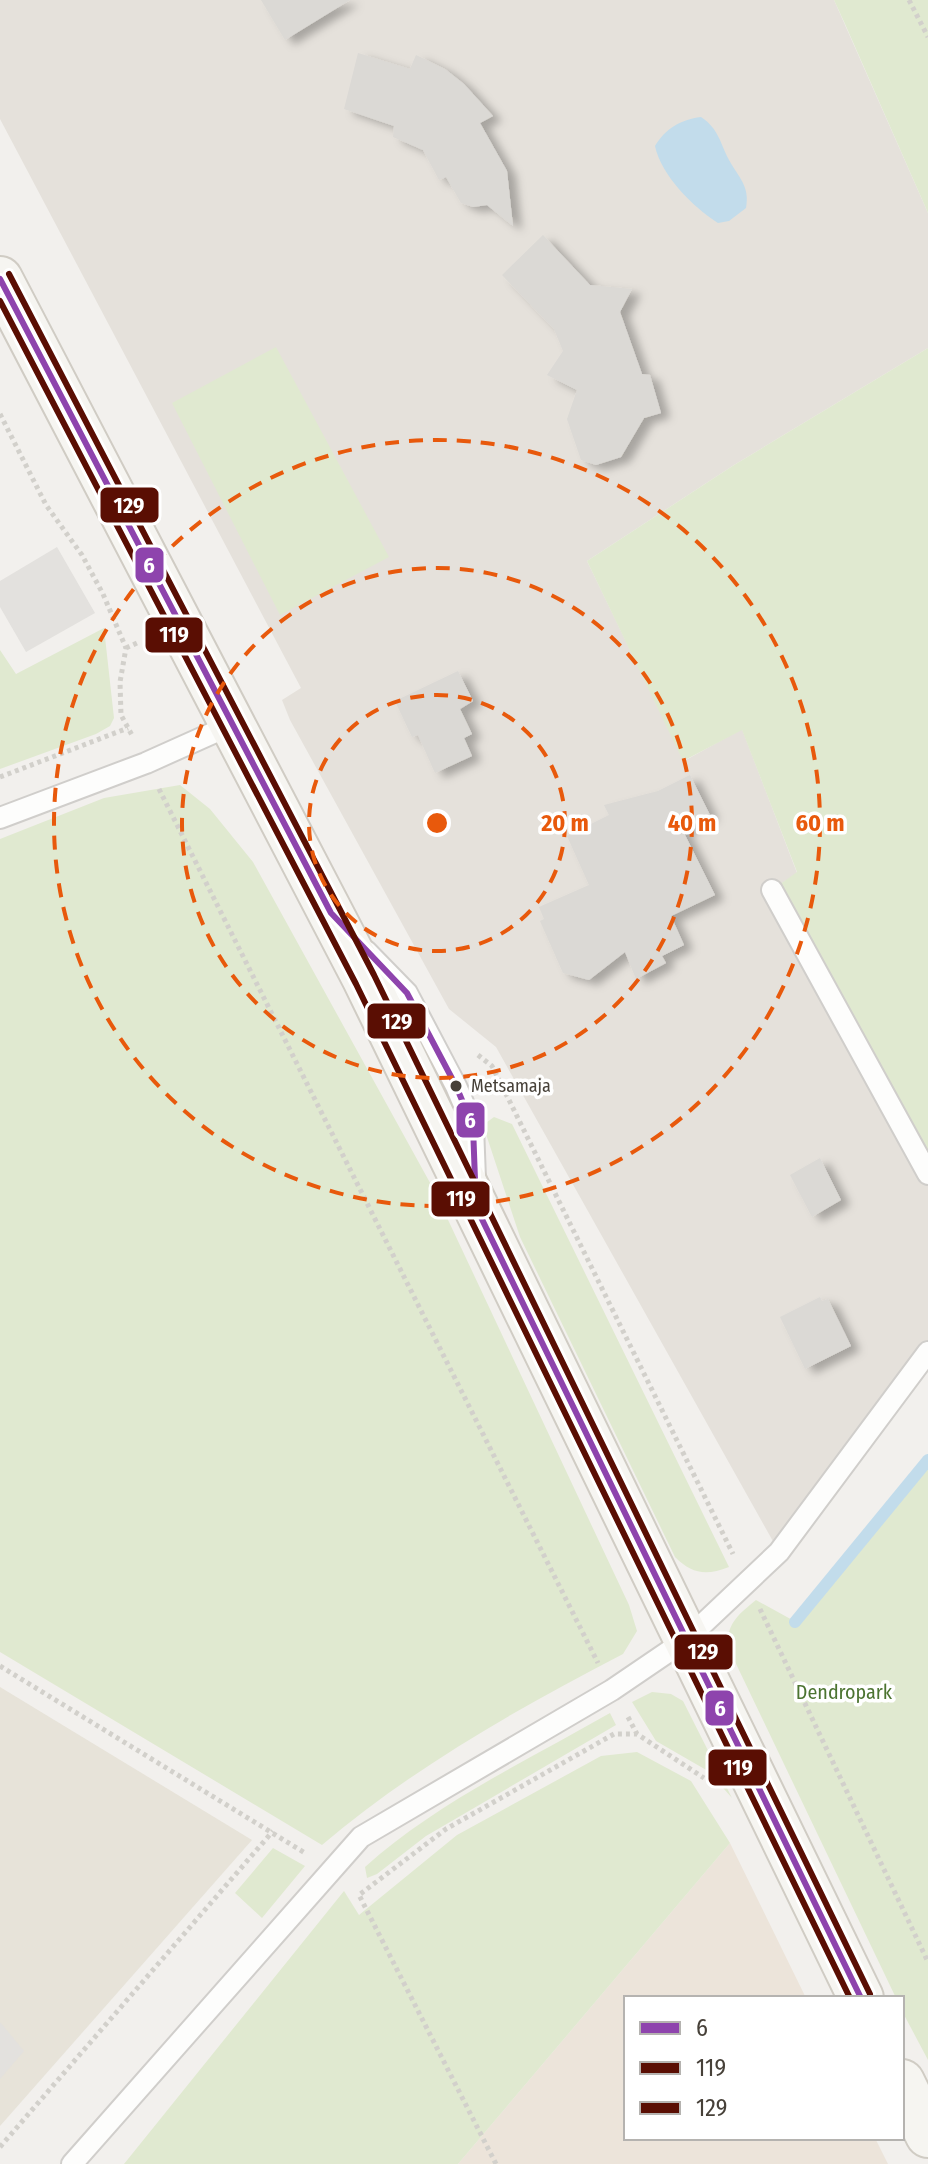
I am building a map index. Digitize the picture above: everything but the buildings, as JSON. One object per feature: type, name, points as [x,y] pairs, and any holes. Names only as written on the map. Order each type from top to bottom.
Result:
[{"type":"main road","points":[[0,279],[331,913],[860,1996]]},
{"type":"main road","points":[[904,2086],[928,2135]]},
{"type":"lane","points":[[0,818],[146,763],[233,724]]},
{"type":"lane","points":[[772,890],[928,1174]]},
{"type":"lane","points":[[72,2164],[361,1837],[612,1690],[687,1639],[779,1552],[928,1352]]},
{"type":"path","points":[[909,0],[928,37]]},
{"type":"path","points":[[0,414],[46,505],[82,555],[126,648],[120,682],[121,715],[612,1690],[637,1734]]},
{"type":"path","points":[[0,777],[128,728]]},
{"type":"path","points":[[470,1049],[492,1066],[747,1581],[928,1962]]},
{"type":"path","points":[[0,1666],[273,1831],[331,1870],[359,1895],[496,2164]]},
{"type":"path","points":[[359,1895],[446,1829],[614,1734]]},
{"type":"path","points":[[0,2147],[273,1831]]},
{"type":"shaded area","points":[[0,0],[834,0],[928,213],[928,348],[734,465],[587,561],[684,761],[742,729],[797,873],[772,890],[928,1174],[928,1352],[779,1552],[496,1047],[449,1009],[290,720],[282,700],[301,688],[0,119]]},
{"type":"shaded area","points":[[57,547],[95,613],[26,652],[0,607],[0,581]]},
{"type":"shaded area","points":[[0,1687],[252,1840],[0,2126]]},
{"type":"shaded area","points":[[730,1843],[805,1996],[624,1996],[624,2140],[876,2140],[888,2164],[458,2164]]},
{"type":"shaded area","points":[[0,2022],[24,2051],[0,2079]]},
{"type":"green space","points":[[834,0],[928,0],[928,213],[845,24]]},
{"type":"green space","points":[[276,347],[389,557],[280,615],[172,403]]},
{"type":"green space","points":[[928,348],[928,1174],[772,890],[797,872],[742,730],[683,761],[587,561],[734,465]]},
{"type":"green space","points":[[104,628],[114,718],[110,726],[0,769],[0,650],[16,674]]},
{"type":"green space","points":[[180,785],[210,809],[253,862],[434,1190],[629,1605],[637,1631],[623,1654],[467,1741],[393,1790],[322,1845],[0,1652],[0,839],[104,798]]},
{"type":"green space","points":[[494,1117],[512,1124],[729,1567],[700,1572],[687,1567],[675,1557],[520,1237],[483,1125]]},
{"type":"green space","name":"Dendropark","points":[[928,1460],[928,2060],[904,2015],[904,1996],[895,1996],[727,1645],[732,1624],[756,1600],[796,1622]]},
{"type":"green space","points":[[652,1692],[671,1694],[683,1701],[732,1798],[708,1771],[656,1741],[632,1702]]},
{"type":"green space","points":[[610,1713],[616,1725],[426,1836],[377,1874],[367,1878],[365,1867],[422,1823],[483,1784]]},
{"type":"green space","points":[[637,1752],[691,1781],[730,1843],[458,2164],[124,2164],[344,1891],[359,1915],[457,1835],[601,1756]]},
{"type":"green space","points":[[273,1848],[305,1866],[262,1918],[235,1893]]},
{"type":"water","points":[[701,117],[715,131],[745,188],[746,208],[729,221],[718,223],[689,199],[671,179],[655,146],[674,126]]},
{"type":"waterway","points":[[795,1622],[928,1460]]},
{"type":"transit line","name":"129","points":[[9,274],[374,975],[870,1994]]},
{"type":"transit line","name":"6","points":[[0,279],[331,913],[407,993],[456,1086],[473,1126],[476,1207],[860,1996]]},
{"type":"transit line","name":"119","points":[[0,301],[356,984],[849,1996]]},
{"type":"place","name":"Metsamaja","points":[[456,1086]]}]
